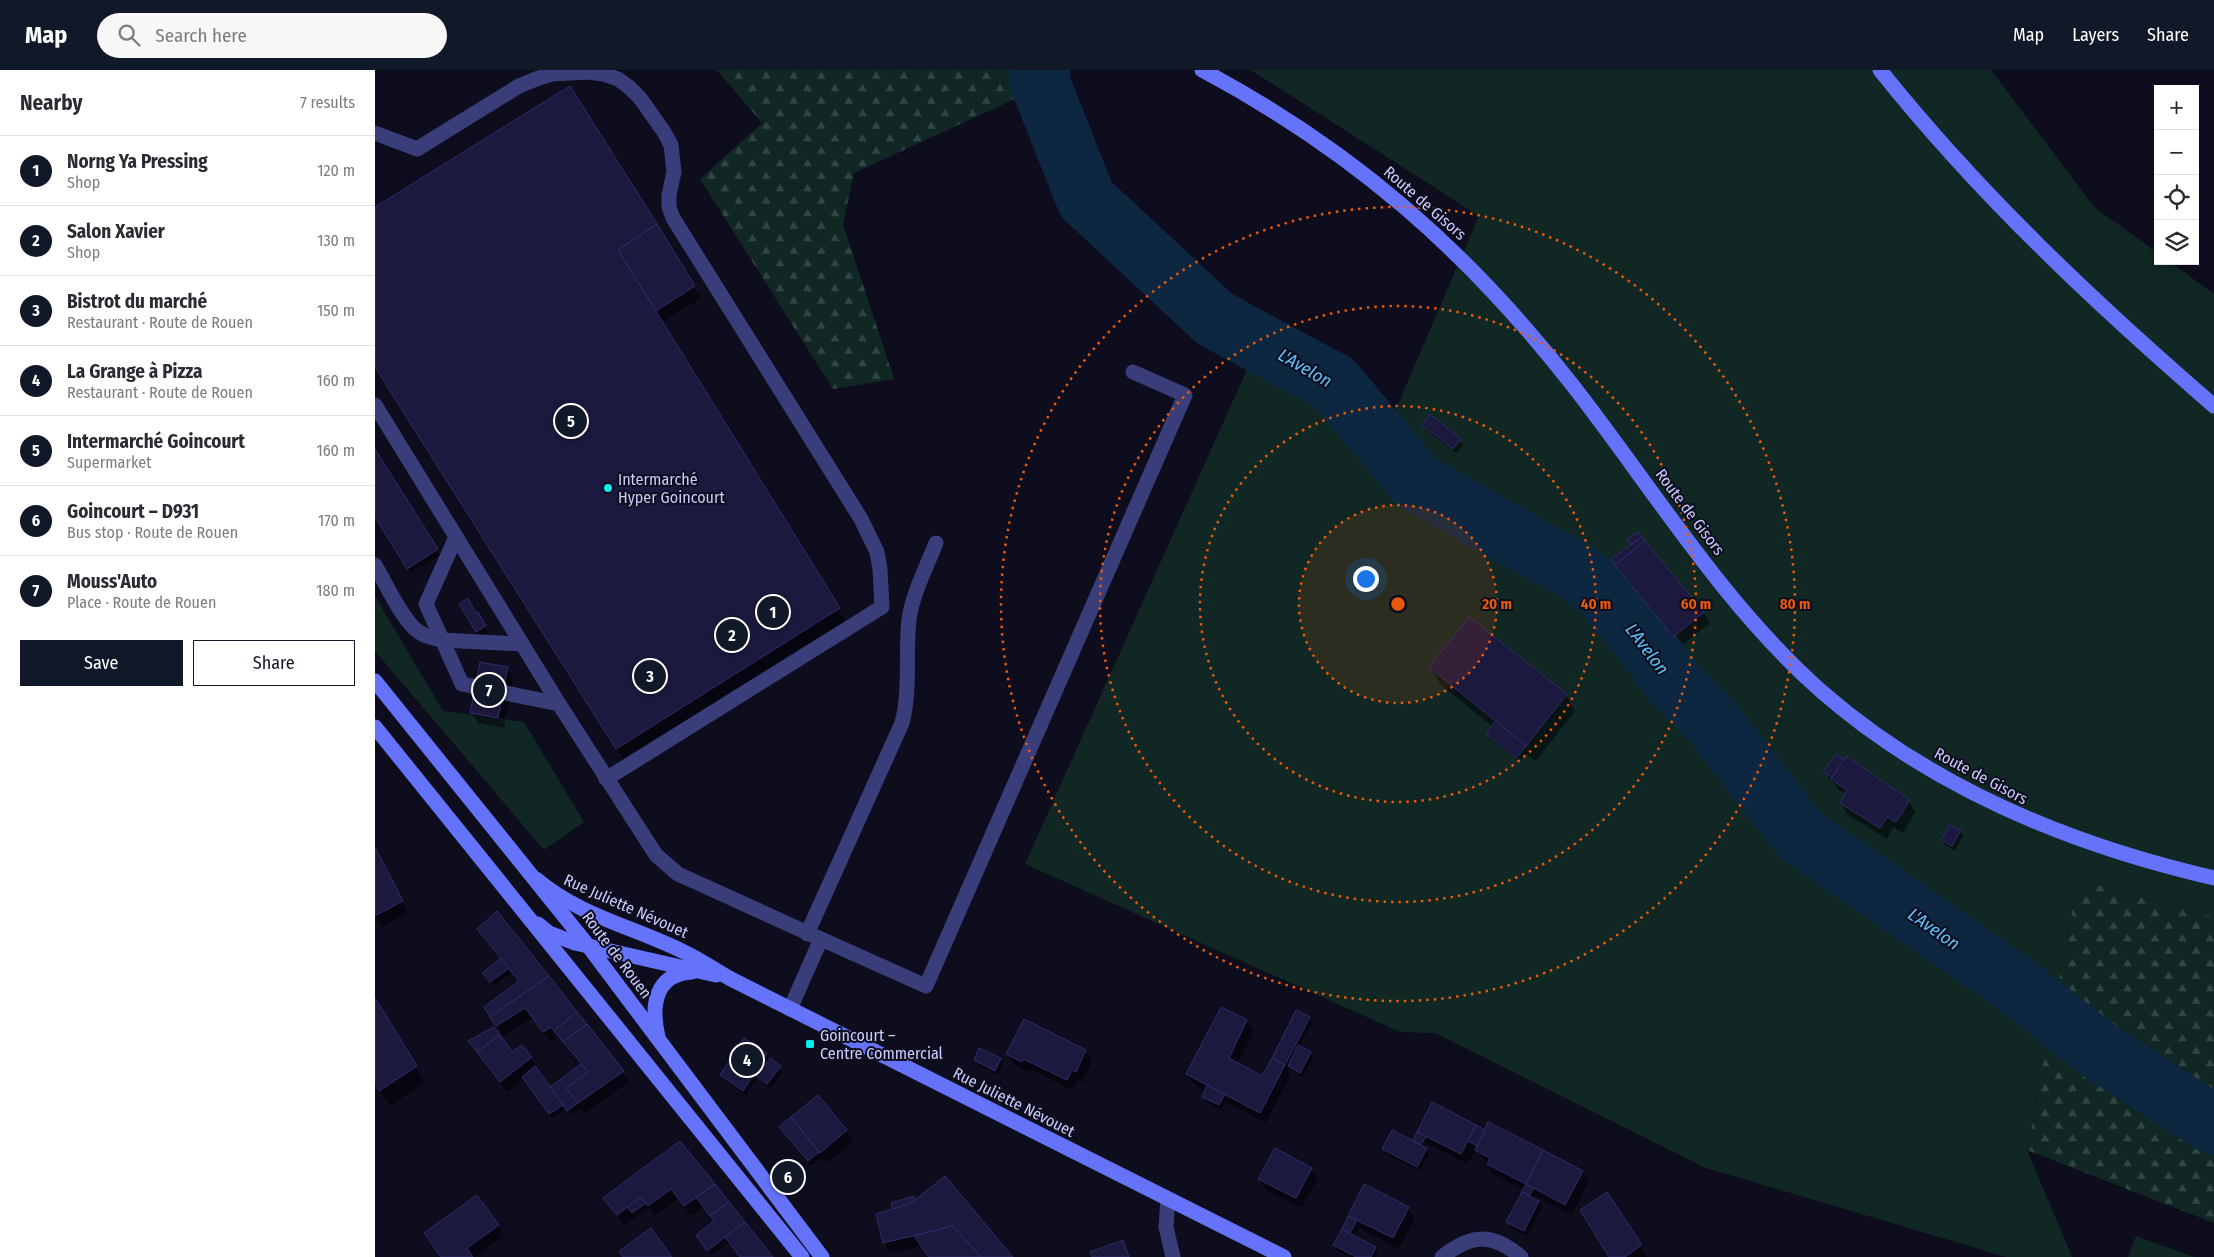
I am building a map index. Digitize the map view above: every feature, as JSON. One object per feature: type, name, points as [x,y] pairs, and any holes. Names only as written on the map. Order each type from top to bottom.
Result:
[{"type":"main road","name":"Route de Gisors","points":[[1202,70],[1266,107],[1332,149],[1370,178],[1450,247],[1498,296],[1549,355],[1745,613],[1780,651],[1829,697],[1872,731],[1926,768],[2013,814],[2113,851],[2214,878]]},
{"type":"main road","points":[[1881,70],[1961,165],[2054,262],[2214,406]]},
{"type":"main road","name":"Route de Rouen","points":[[375,681],[589,947],[822,1257]]},
{"type":"main road","points":[[375,727],[802,1257]]},
{"type":"main road","name":"Rue Juliette Névouet","points":[[536,879],[570,903],[683,951],[729,978],[1284,1257]]},
{"type":"main road","name":"Rue Juliette Névouet","points":[[521,910],[549,933],[589,947],[729,978]]},
{"type":"main road","name":"Rue Juliette Névouet","points":[[659,1041],[654,1014],[660,988],[673,976],[689,972],[704,972]]},
{"type":"street","points":[[375,132],[417,149],[519,86],[551,74],[588,72],[603,74],[617,79],[629,87],[640,98],[671,145],[674,172],[669,196],[669,207],[673,218],[869,534],[877,552],[882,607],[606,779]]},
{"type":"street","points":[[375,405],[645,841],[666,865],[678,874],[926,986],[1185,395],[1133,372]]},
{"type":"street","points":[[456,537],[426,604],[463,684],[559,704]]},
{"type":"street","points":[[790,1009],[814,936],[902,723],[906,698],[909,620],[912,605],[936,543]]},
{"type":"street","points":[[375,565],[414,628],[431,638],[522,644]]},
{"type":"street","points":[[1168,1199],[1166,1227],[1173,1257]]},
{"type":"street","points":[[1442,1257],[1457,1246],[1472,1240],[1485,1238],[1499,1242],[1521,1257]]},
{"type":"green space","points":[[717,70],[1023,70],[1021,96],[854,173],[843,224],[894,379],[833,389],[700,179],[762,123]]},
{"type":"green space","points":[[1251,70],[1991,70],[2094,207],[2154,250],[2154,265],[2174,265],[2214,294],[2214,917],[2078,880],[2027,1150],[2072,1257],[2006,1257],[1706,1168],[1435,1033],[1400,1032],[1025,864],[1250,363],[1386,432],[1479,216]]},
{"type":"green space","points":[[375,596],[443,711],[524,722],[584,822],[544,850],[375,651]]},
{"type":"green space","points":[[2078,880],[2214,917],[2214,1223],[2027,1150]]},
{"type":"green space","points":[[2136,1236],[2194,1257],[2128,1257]]},
{"type":"building","name":"Intermarché Hyper Goincourt","points":[[570,86],[657,224],[618,250],[840,608],[616,749],[375,367],[375,207]]},
{"type":"building","points":[[657,224],[695,286],[656,311],[618,250]]},
{"type":"building","points":[[1430,414],[1461,439],[1453,449],[1422,425]]},
{"type":"building","points":[[375,449],[438,549],[407,569],[375,517]]},
{"type":"building","points":[[1638,532],[1642,537],[1631,544],[1627,539]]},
{"type":"building","points":[[1642,537],[1645,541],[1615,565],[1611,559]]},
{"type":"building","points":[[1645,541],[1704,612],[1673,637],[1615,565]]},
{"type":"building","points":[[468,598],[486,626],[476,632],[459,604]]},
{"type":"building","points":[[1469,617],[1567,694],[1526,746],[1429,667]]},
{"type":"building","points":[[480,662],[508,667],[498,718],[470,713]]},
{"type":"building","points":[[1496,721],[1526,746],[1516,758],[1486,734]]},
{"type":"building","points":[[1836,754],[1844,760],[1832,777],[1823,772]]},
{"type":"building","points":[[1846,756],[1910,800],[1896,822],[1887,817],[1880,828],[1840,803],[1847,790],[1831,779]]},
{"type":"building","points":[[1949,825],[1961,830],[1952,846],[1941,840]]},
{"type":"building","points":[[375,847],[403,901],[375,916]]},
{"type":"building","points":[[497,911],[549,976],[490,1017],[484,1007],[519,981],[477,929]]},
{"type":"building","points":[[501,958],[509,968],[490,982],[482,973]]},
{"type":"building","points":[[549,976],[577,1012],[554,1031],[551,1027],[543,1032],[525,1008],[496,1026],[490,1017]]},
{"type":"building","points":[[375,998],[417,1066],[379,1091],[375,1084]]},
{"type":"building","points":[[1221,1007],[1247,1020],[1229,1058],[1262,1076],[1272,1058],[1285,1065],[1260,1113],[1186,1074]]},
{"type":"building","points":[[1296,1010],[1310,1017],[1285,1065],[1272,1058]]},
{"type":"building","points":[[577,1012],[587,1024],[563,1042],[554,1031]]},
{"type":"building","points":[[1024,1019],[1086,1050],[1076,1072],[1072,1070],[1067,1080],[1023,1059],[1022,1062],[1006,1054]]},
{"type":"building","points":[[587,1024],[624,1071],[578,1103],[566,1088],[588,1072],[563,1042]]},
{"type":"building","points":[[494,1027],[500,1035],[477,1052],[468,1041]]},
{"type":"building","points":[[500,1035],[512,1052],[522,1045],[532,1057],[500,1082],[477,1052]]},
{"type":"building","points":[[744,1038],[767,1053],[743,1091],[720,1075]]},
{"type":"building","points":[[1298,1045],[1311,1052],[1300,1073],[1288,1066]]},
{"type":"building","points":[[979,1048],[1001,1058],[995,1071],[974,1060]]},
{"type":"building","points":[[770,1058],[781,1066],[767,1084],[756,1076]]},
{"type":"building","points":[[581,1064],[588,1072],[566,1088],[578,1103],[567,1111],[550,1087]]},
{"type":"building","points":[[535,1066],[563,1105],[549,1114],[522,1077]]},
{"type":"building","points":[[1207,1085],[1225,1094],[1219,1105],[1202,1097]]},
{"type":"building","points":[[818,1095],[847,1130],[820,1153],[791,1117]]},
{"type":"building","points":[[1432,1102],[1476,1125],[1461,1154],[1417,1132]]},
{"type":"building","points":[[791,1117],[819,1152],[808,1161],[779,1127]]},
{"type":"building","points":[[1488,1122],[1543,1150],[1526,1184],[1487,1164],[1490,1158],[1475,1150]]},
{"type":"building","points":[[1476,1125],[1485,1130],[1477,1146],[1468,1141]]},
{"type":"building","points":[[1392,1130],[1427,1148],[1417,1167],[1382,1149]]},
{"type":"building","points":[[1417,1132],[1426,1136],[1421,1145],[1413,1141]]},
{"type":"building","points":[[680,1141],[715,1184],[684,1206],[671,1189],[648,1206],[641,1197],[617,1215],[603,1198]]},
{"type":"building","points":[[1275,1148],[1312,1168],[1296,1198],[1258,1179]]},
{"type":"building","points":[[1543,1150],[1583,1171],[1565,1205],[1526,1184]]},
{"type":"building","points":[[945,1176],[1013,1257],[981,1257],[953,1226],[883,1243],[876,1214],[915,1202],[915,1200]]},
{"type":"building","points":[[715,1184],[729,1202],[710,1216],[696,1197]]},
{"type":"building","points":[[1364,1184],[1409,1207],[1393,1238],[1348,1216]]},
{"type":"building","points":[[1526,1184],[1534,1188],[1529,1196],[1522,1192]]},
{"type":"building","points":[[1522,1192],[1539,1201],[1524,1231],[1506,1222]]},
{"type":"building","points":[[1607,1192],[1642,1245],[1625,1257],[1609,1257],[1580,1210]]},
{"type":"building","points":[[477,1195],[499,1225],[467,1248],[473,1257],[441,1257],[424,1233]]},
{"type":"building","points":[[914,1196],[915,1202],[893,1209],[891,1203]]},
{"type":"building","points":[[641,1197],[646,1203],[632,1213],[627,1207]]},
{"type":"building","points":[[729,1202],[745,1222],[707,1251],[696,1235],[714,1221],[710,1216]]},
{"type":"building","points":[[1348,1216],[1357,1220],[1350,1233],[1342,1229]]},
{"type":"building","points":[[745,1222],[773,1257],[740,1257],[725,1237]]},
{"type":"building","points":[[953,1226],[981,1257],[929,1257],[914,1236]]},
{"type":"building","points":[[651,1228],[672,1257],[623,1257],[619,1251]]},
{"type":"building","points":[[1342,1229],[1376,1247],[1371,1257],[1356,1257],[1333,1245]]},
{"type":"building","points":[[1123,1240],[1129,1257],[1092,1257],[1090,1252]]},
{"type":"waterway","name":"L'Avelon","points":[[1040,70],[1039,80],[1086,199],[1215,319],[1334,383],[1418,483],[1543,554],[1566,564],[1600,590],[1643,641],[1672,681],[1715,725],[1800,835],[2013,983],[2101,1052],[2214,1125]]},
{"type":"place","name":"Intermarché Goincourt","points":[[571,421]]},
{"type":"place","name":"Intermarché Hyper Goincourt","points":[[608,488]]},
{"type":"place","name":"Norng Ya Pressing","points":[[773,612]]},
{"type":"place","name":"Salon Xavier","points":[[732,635]]},
{"type":"place","name":"Bistrot du marché","points":[[650,676]]},
{"type":"place","name":"Mouss'Auto","points":[[489,690]]},
{"type":"place","name":"Goincourt – Centre Commercial","points":[[810,1044]]},
{"type":"place","name":"La Grange à Pizza","points":[[747,1060]]},
{"type":"place","name":"Goincourt – D931","points":[[788,1177]]}]
